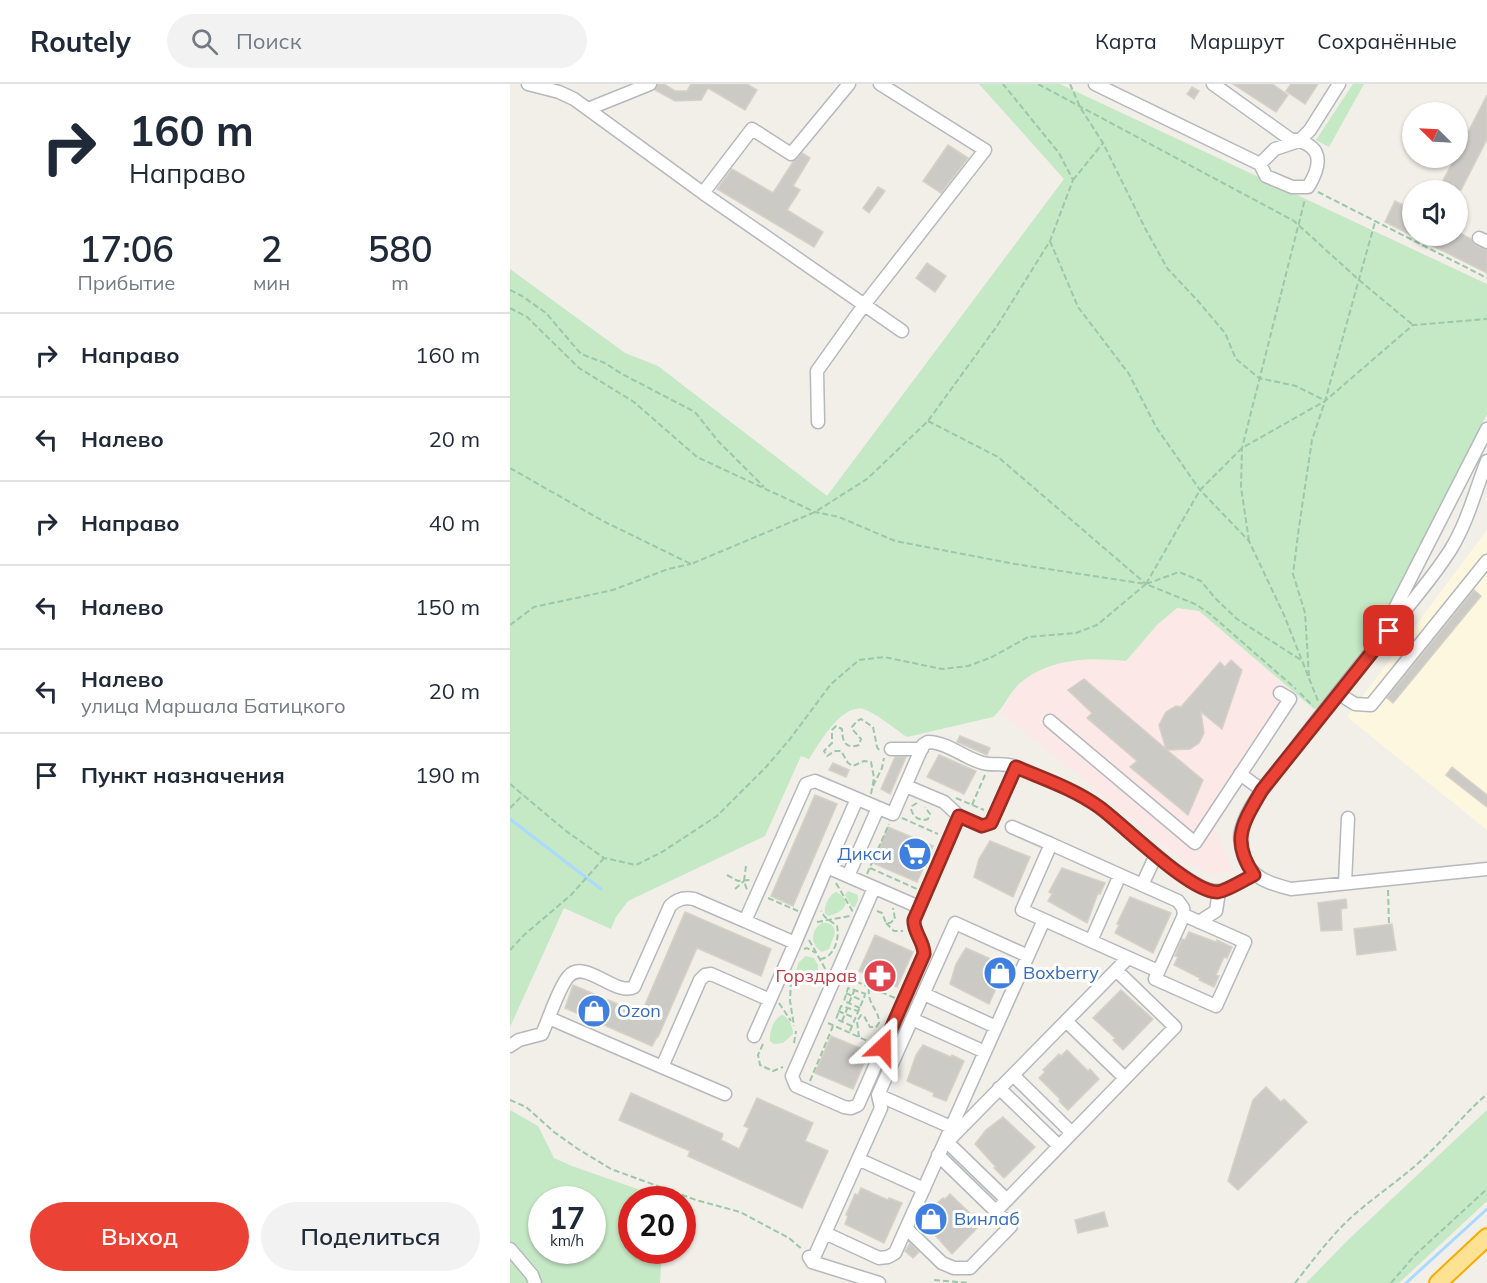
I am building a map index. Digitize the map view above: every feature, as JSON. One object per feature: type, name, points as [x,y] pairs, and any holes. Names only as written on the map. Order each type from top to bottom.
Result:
[{"type":"highway","points":[[1438,1283],[1487,1237]]},
{"type":"street","points":[[528,84],[548,86],[574,99],[703,194],[902,331]]},
{"type":"street","points":[[588,109],[650,84]]},
{"type":"street","points":[[703,194],[752,129],[791,154],[849,84]]},
{"type":"street","points":[[818,422],[817,371],[864,305],[985,150],[880,84]]},
{"type":"street","points":[[1095,84],[1260,164],[1266,176],[1292,187],[1308,187],[1316,174],[1319,160],[1314,148],[1290,139],[1213,84]]},
{"type":"street","points":[[1260,164],[1275,149],[1299,141],[1310,130],[1340,84]]},
{"type":"street","points":[[1375,646],[1487,429]]},
{"type":"street","points":[[1487,461],[1471,510],[1451,549],[1402,615],[1262,790],[1247,816],[1241,832],[1240,847],[1245,862],[1254,875],[1266,883],[1291,889],[1487,869]]},
{"type":"street","points":[[1339,693],[1355,704],[1371,705],[1487,561]]},
{"type":"street","points":[[1050,721],[1195,843],[1290,699],[1280,693]]},
{"type":"street","points":[[745,921],[806,784],[815,781],[893,814],[922,748],[925,743],[931,742],[982,763],[1008,764],[1016,767],[1098,806],[1172,868],[1207,890],[1219,892],[1254,875]]},
{"type":"street","points":[[899,750],[922,748]]},
{"type":"street","points":[[906,786],[949,805],[962,818],[982,826],[991,823],[1016,767]]},
{"type":"street","points":[[1240,774],[1262,790]]},
{"type":"street","points":[[760,1036],[773,1005],[778,981],[797,948],[804,922],[827,867],[867,803]]},
{"type":"street","points":[[848,876],[867,803]]},
{"type":"street","points":[[868,885],[862,914],[817,1018],[797,1050],[792,1076],[796,1086],[851,1108],[858,1106],[924,954],[922,942],[914,927],[914,920],[949,839],[962,818]]},
{"type":"street","points":[[1345,883],[1348,818]]},
{"type":"street","points":[[1012,826],[1178,901],[1183,908],[1184,915],[1155,979],[1216,1006],[1245,942],[1184,915]]},
{"type":"street","points":[[1051,844],[1022,910],[1158,971]]},
{"type":"street","points":[[1142,885],[1156,855]]},
{"type":"street","points":[[827,867],[919,907]]},
{"type":"street","points":[[1091,941],[1120,876]]},
{"type":"street","points":[[1200,922],[1216,911],[1219,892]]},
{"type":"street","points":[[510,1046],[519,1040],[542,1034],[566,979],[574,972],[584,972],[626,990],[634,987],[670,906],[677,900],[694,899],[745,921],[797,948]]},
{"type":"street","points":[[825,1233],[879,1258],[895,1253],[1044,920]]},
{"type":"street","points":[[879,1283],[810,1259],[825,1233],[881,1108],[879,1095],[955,923],[1028,956]]},
{"type":"street","points":[[942,1148],[1128,958]]},
{"type":"street","points":[[996,1211],[1174,1027],[1116,970]]},
{"type":"street","points":[[662,1067],[700,980],[705,975],[711,974],[773,1005]]},
{"type":"street","points":[[924,994],[996,1027]]},
{"type":"street","points":[[549,1018],[724,1094]]},
{"type":"street","points":[[912,1019],[984,1052]]},
{"type":"street","points":[[1066,1021],[1125,1078]]},
{"type":"street","points":[[1013,1075],[1072,1133]]},
{"type":"street","points":[[999,1088],[1059,1146]]},
{"type":"street","points":[[879,1095],[951,1127]]},
{"type":"street","points":[[942,1148],[1007,1200]]},
{"type":"street","points":[[906,1228],[942,1263],[954,1268],[969,1268],[1011,1226],[942,1148]]},
{"type":"street","points":[[858,1159],[924,1189]]},
{"type":"street","points":[[510,1249],[532,1275],[535,1283]]},
{"type":"path","points":[[1003,84],[1059,153],[1073,180]]},
{"type":"path","points":[[1038,84],[1293,221],[1413,325]]},
{"type":"path","points":[[1070,84],[1167,268],[1225,333],[1236,359],[1258,378],[1296,386],[1325,401]]},
{"type":"path","points":[[510,625],[534,607],[612,590],[668,569],[691,564],[815,513],[867,479],[928,421],[997,326],[1050,241],[1073,180],[1103,143]]},
{"type":"path","points":[[1323,712],[1284,615],[1249,542],[1241,487],[1242,448],[1308,187],[1487,278]]},
{"type":"path","points":[[1309,679],[1305,613],[1293,574],[1312,440],[1375,222]]},
{"type":"path","points":[[1050,241],[1078,307],[1129,374],[1156,427],[1200,490],[1249,542]]},
{"type":"path","points":[[510,290],[546,313],[581,354],[605,363],[695,411],[718,441],[766,489]]},
{"type":"path","points":[[510,308],[527,317],[579,368],[634,402],[697,457],[815,513],[839,517],[895,541],[1014,564],[1146,584],[1196,604],[1289,682],[1310,704],[1323,712]]},
{"type":"path","points":[[1146,584],[1200,490],[1242,448],[1325,401],[1413,325],[1487,319]]},
{"type":"path","points":[[928,421],[998,457],[1146,584]]},
{"type":"path","points":[[510,468],[603,521],[691,564]]},
{"type":"path","points":[[510,784],[566,831],[604,858],[636,865],[662,852],[717,816],[790,739],[831,684],[859,660],[884,657],[942,669],[968,666],[992,657],[1028,637],[1076,633],[1097,625],[1146,584],[1179,572],[1201,581],[1237,619],[1301,660]]},
{"type":"path","points":[[867,803],[884,761],[877,747],[873,727],[862,719],[854,724],[853,730],[862,741],[854,747],[842,741],[841,727],[834,727],[832,743],[824,750],[824,754],[828,755],[841,750],[848,763],[853,766],[864,760],[871,762],[874,771],[873,786]]},
{"type":"path","points":[[962,818],[990,764]]},
{"type":"path","points":[[926,794],[925,807],[930,814],[927,820],[920,820],[914,816],[911,808],[926,794]]},
{"type":"path","points":[[510,808],[523,795]]},
{"type":"path","points":[[868,885],[870,868],[893,814],[949,839]]},
{"type":"path","points":[[510,950],[571,895],[604,858]]},
{"type":"path","points":[[746,866],[744,882],[755,899],[804,922],[854,915],[834,878],[830,887]]},
{"type":"path","points":[[870,868],[926,893]]},
{"type":"path","points":[[727,875],[744,882]]},
{"type":"path","points":[[735,889],[751,880]]},
{"type":"path","points":[[1388,890],[1389,924]]},
{"type":"path","points":[[886,923],[892,923],[894,920],[894,897]]},
{"type":"path","points":[[820,959],[825,959],[830,955],[838,937],[837,927],[823,915],[821,908]]},
{"type":"path","points":[[862,914],[876,911],[882,913],[891,929],[898,932],[914,927]]},
{"type":"path","points":[[778,981],[828,975],[816,953],[804,922]]},
{"type":"path","points":[[797,948],[807,948],[816,953]]},
{"type":"path","points":[[837,973],[903,1002]]},
{"type":"path","points":[[792,974],[790,1002],[794,1026]]},
{"type":"path","points":[[859,1010],[843,1000],[846,993],[849,987],[866,994]]},
{"type":"path","points":[[849,1032],[869,987]]},
{"type":"path","points":[[838,1011],[857,1017],[864,1016],[870,1027],[874,1028],[879,1024],[879,1017],[869,999],[869,987]]},
{"type":"path","points":[[842,1021],[855,989]]},
{"type":"path","points":[[846,993],[863,1001]]},
{"type":"path","points":[[773,1005],[778,1002],[794,1026],[797,1050]]},
{"type":"path","points":[[848,1005],[842,1005],[836,1018],[852,1026]]},
{"type":"path","points":[[857,1017],[859,1037]]},
{"type":"path","points":[[817,1018],[883,1047]]},
{"type":"path","points":[[805,1090],[833,1026]]},
{"type":"path","points":[[796,1031],[797,1050]]},
{"type":"path","points":[[760,1036],[758,1055],[760,1065],[776,1071],[786,1064]]},
{"type":"path","points":[[1295,1283],[1324,1246],[1356,1214],[1427,1155],[1467,1111],[1487,1094]]},
{"type":"path","points":[[510,1100],[526,1107],[554,1132],[611,1169],[696,1200],[740,1212],[789,1238],[810,1259]]},
{"type":"path","points":[[1391,1283],[1415,1255],[1487,1189]]},
{"type":"path","points":[[934,1280],[969,1283]]},
{"type":"shaded area","points":[[1487,530],[1487,830],[1347,717]]},
{"type":"shaded area","points":[[1177,608],[1199,611],[1298,696],[1214,828],[1233,871],[1212,874],[1185,862],[1000,712],[1017,686],[1032,674],[1064,661],[1100,658],[1126,660],[1157,625]]},
{"type":"green space","points":[[979,84],[1060,84],[1487,284],[1487,414],[1375,635],[1326,706],[1314,709],[1199,611],[1177,608],[1157,625],[1126,661],[1098,659],[1070,661],[1043,669],[1019,684],[993,717],[907,737],[873,714],[863,709],[855,709],[832,726],[809,759],[801,756],[765,836],[628,901],[616,917],[611,929],[564,908],[510,1027],[510,269],[625,353],[658,366],[827,496],[1064,179]]},
{"type":"green space","points":[[1353,84],[1364,84],[1329,147],[1316,140]]},
{"type":"green space","points":[[848,891],[858,895],[855,907],[852,907],[845,895]]},
{"type":"green space","points":[[836,892],[845,899],[845,906],[839,912],[828,916],[825,913],[826,904],[831,895]]},
{"type":"green space","points":[[822,923],[832,925],[835,933],[829,949],[822,952],[815,946],[813,938],[815,930]]},
{"type":"green space","points":[[806,956],[814,958],[818,970],[814,974],[798,977],[795,973],[799,962]]},
{"type":"green space","points":[[782,1015],[790,1023],[793,1034],[783,1043],[774,1044],[770,1041],[771,1030],[774,1022]]},
{"type":"green space","points":[[510,1110],[538,1126],[554,1158],[629,1186],[618,1186],[618,1264],[661,1264],[660,1283],[510,1283]]},
{"type":"green space","points":[[1487,1110],[1487,1201],[1399,1283],[1306,1283],[1349,1239]]},
{"type":"building","points":[[658,84],[664,84],[675,91],[687,91],[691,84],[747,84],[757,90],[745,110],[708,88],[701,100],[675,101],[655,90]]},
{"type":"building","points":[[1233,84],[1272,84],[1288,95],[1276,112]]},
{"type":"building","points":[[1291,84],[1318,84],[1305,104],[1286,91]]},
{"type":"building","points":[[1192,87],[1199,91],[1194,99],[1187,94]]},
{"type":"building","points":[[1487,95],[1487,139],[1466,180],[1443,180],[1450,168],[1468,168],[1468,132]]},
{"type":"building","points":[[948,145],[968,158],[941,193],[923,181]]},
{"type":"building","points":[[802,153],[810,158],[793,186],[800,190],[787,210],[823,232],[814,247],[717,189],[732,169],[773,193],[793,162]]},
{"type":"building","points":[[878,187],[885,191],[869,213],[863,208]]},
{"type":"building","points":[[1395,201],[1402,204],[1402,230],[1385,222]]},
{"type":"building","points":[[1468,237],[1475,245],[1487,250],[1487,273],[1433,246],[1468,246]]},
{"type":"building","points":[[927,263],[946,276],[935,292],[916,278]]},
{"type":"building","points":[[1474,590],[1481,596],[1393,703],[1387,698]]},
{"type":"building","points":[[1231,660],[1242,670],[1222,729],[1201,712],[1204,733],[1199,743],[1190,749],[1167,750],[1203,780],[1188,815],[1130,767],[1137,761],[1087,718],[1092,713],[1068,690],[1084,679],[1166,749],[1159,725],[1166,712],[1176,706],[1181,707],[1220,662],[1225,667]]},
{"type":"building","points":[[960,736],[990,748],[987,755],[957,742]]},
{"type":"building","points":[[939,755],[976,771],[964,794],[927,777]]},
{"type":"building","points":[[895,757],[906,757],[890,794],[881,789]]},
{"type":"building","points":[[833,763],[849,770],[846,777],[829,770]]},
{"type":"building","points":[[1452,767],[1487,795],[1487,807],[1446,775]]},
{"type":"building","points":[[815,795],[837,804],[793,906],[771,896]]},
{"type":"building","points":[[888,827],[933,846],[917,882],[873,863]]},
{"type":"building","points":[[990,841],[1030,857],[1013,897],[974,877],[979,859]]},
{"type":"building","points":[[1062,868],[1105,883],[1100,894],[1098,893],[1087,923],[1048,901],[1052,894],[1049,892]]},
{"type":"building","points":[[1130,897],[1171,913],[1153,953],[1115,933]]},
{"type":"building","points":[[1346,899],[1347,908],[1341,909],[1342,930],[1321,931],[1318,903]]},
{"type":"building","points":[[685,912],[771,949],[761,976],[697,948],[652,1046],[565,1008],[573,985],[641,1014]]},
{"type":"building","points":[[1392,924],[1396,950],[1357,955],[1354,929]]},
{"type":"building","points":[[1189,932],[1232,947],[1227,958],[1224,957],[1216,975],[1219,976],[1214,987],[1174,965],[1182,939],[1185,940]]},
{"type":"building","points":[[875,935],[913,952],[897,987],[859,971]]},
{"type":"building","points":[[966,948],[1007,964],[989,1004],[950,984],[956,964]]},
{"type":"building","points":[[1121,990],[1153,1019],[1123,1050],[1113,1040],[1115,1038],[1093,1018]]},
{"type":"building","points":[[831,1036],[869,1052],[853,1089],[815,1073]]},
{"type":"building","points":[[923,1045],[964,1061],[946,1101],[907,1081],[916,1055]]},
{"type":"building","points":[[1067,1050],[1099,1079],[1068,1110],[1039,1078],[1045,1072],[1043,1070],[1059,1054],[1061,1056]]},
{"type":"building","points":[[1266,1087],[1281,1102],[1284,1099],[1307,1122],[1238,1190],[1228,1181],[1253,1100]]},
{"type":"building","points":[[631,1093],[723,1134],[721,1140],[739,1149],[749,1128],[744,1126],[757,1098],[813,1123],[805,1141],[828,1151],[802,1208],[688,1156],[690,1151],[619,1120]]},
{"type":"building","points":[[1003,1117],[1035,1147],[1004,1178],[975,1144],[986,1130]]},
{"type":"building","points":[[861,1188],[888,1200],[889,1198],[902,1203],[884,1243],[845,1224],[848,1216],[846,1215],[855,1194],[858,1195]]},
{"type":"building","points":[[950,1194],[983,1222],[952,1254],[923,1222],[933,1207]]},
{"type":"building","points":[[1104,1212],[1108,1226],[1078,1233],[1075,1220]]},
{"type":"building","points":[[910,1243],[919,1252],[913,1258],[905,1251]]},
{"type":"waterway","points":[[510,819],[601,889]]},
{"type":"waterway","points":[[1406,1283],[1487,1209]]},
{"type":"place","name":"Дикси","points":[[915,854]]},
{"type":"place","name":"Boxberry","points":[[1000,973]]},
{"type":"place","name":"Горздрав","points":[[880,976]]},
{"type":"place","name":"Ozon","points":[[594,1011]]},
{"type":"place","name":"Винлаб","points":[[931,1219]]},
{"type":"route","points":[[883,1047],[924,954],[924,946],[914,927],[914,920],[959,816],[982,826],[991,823],[1016,767],[1098,806],[1172,868],[1207,890],[1219,892],[1254,875],[1245,862],[1240,847],[1241,832],[1247,816],[1262,790],[1389,631]]}]
